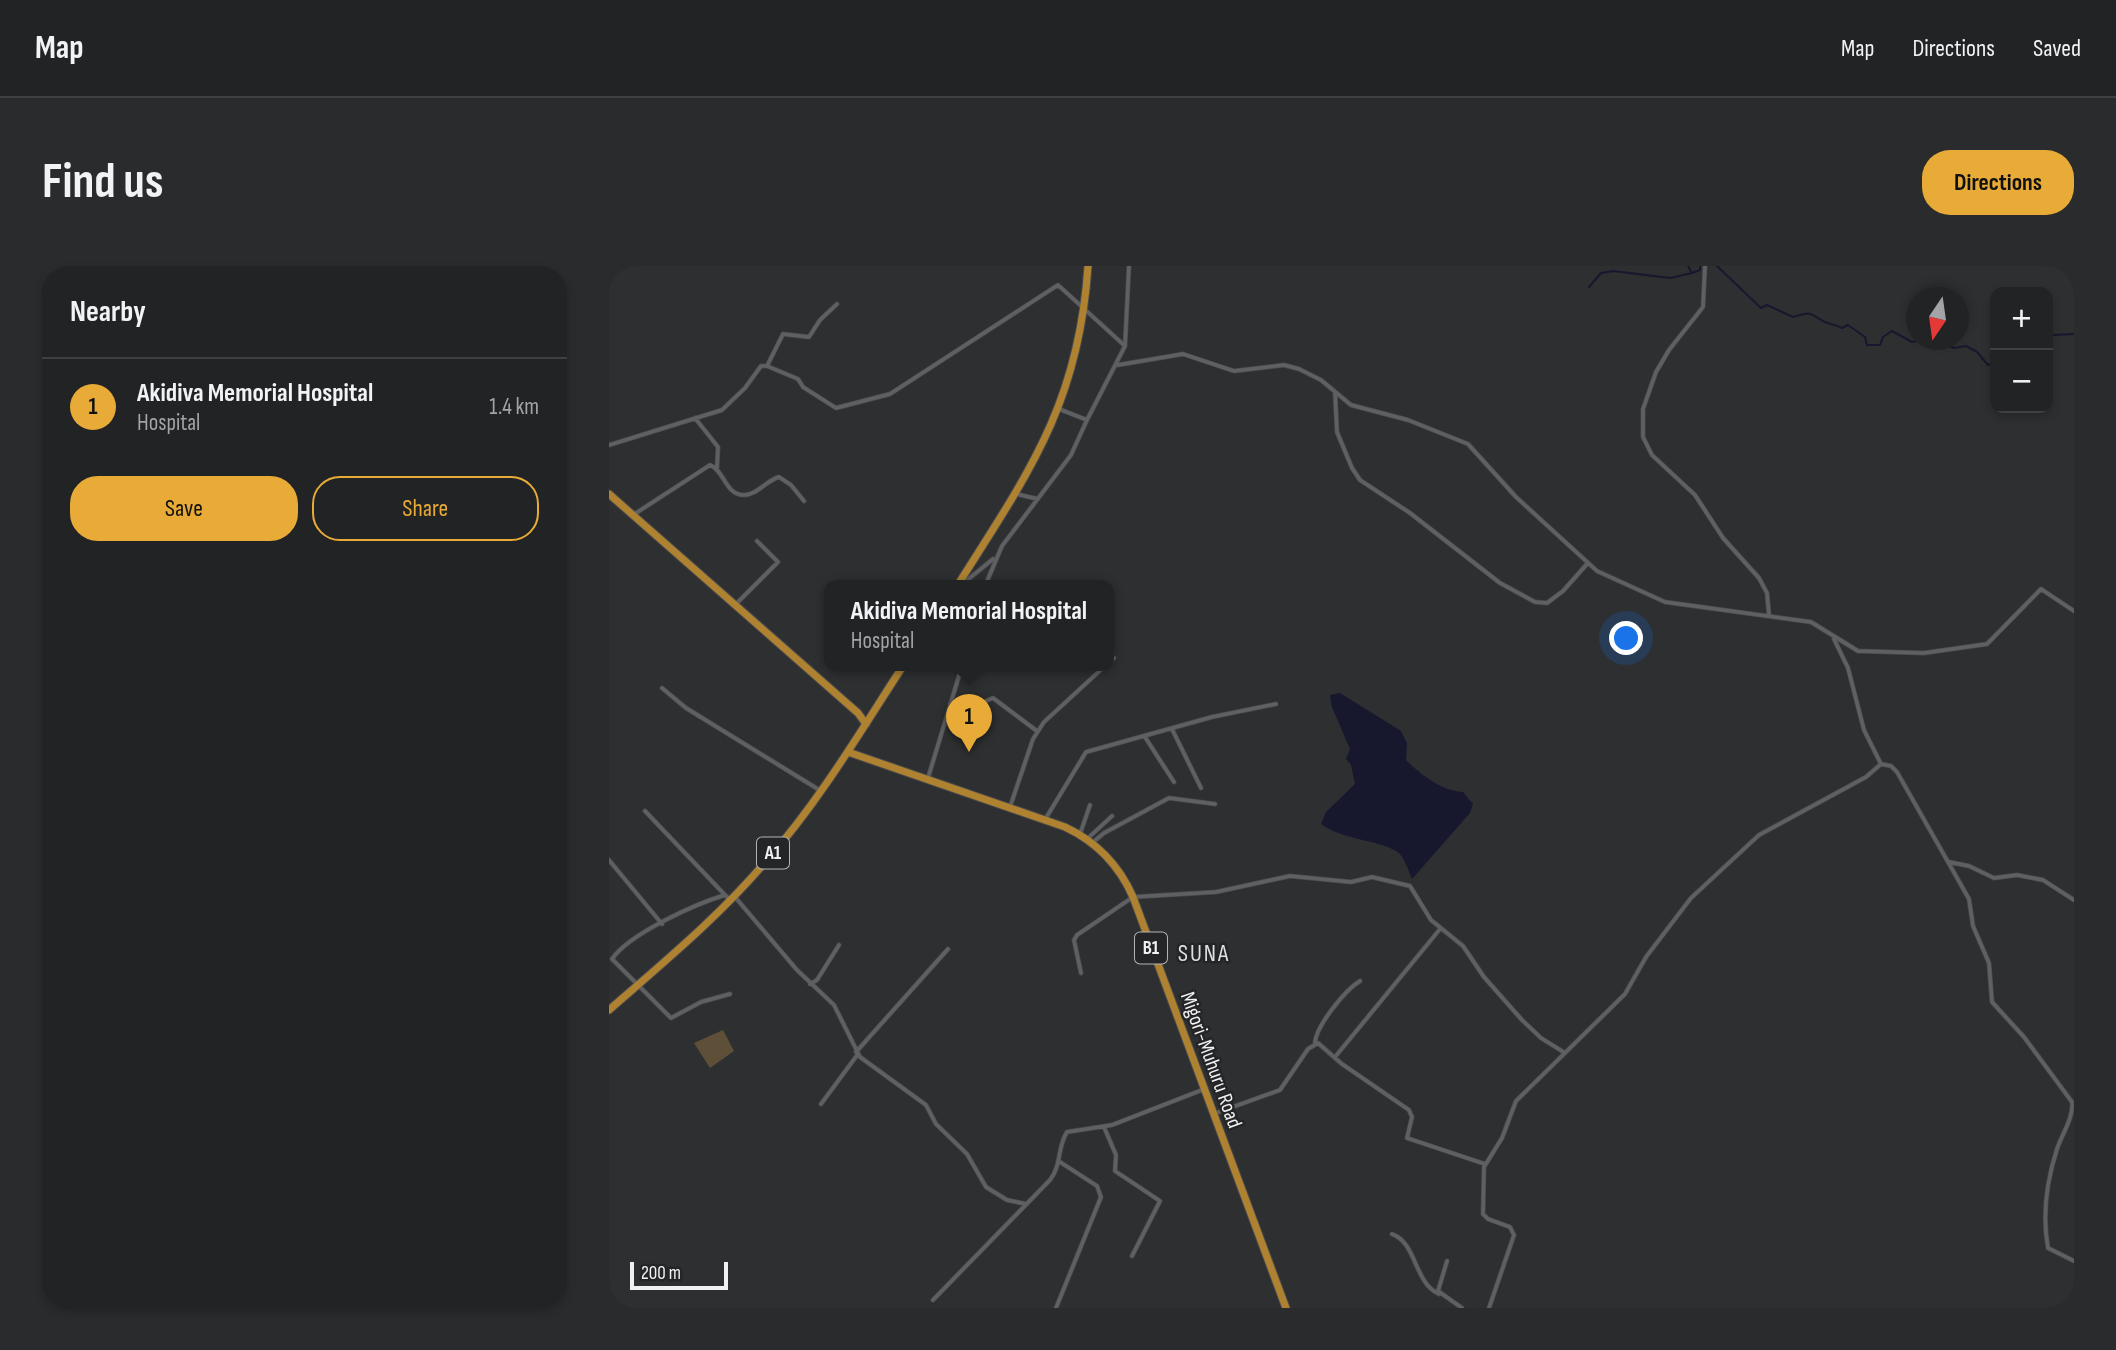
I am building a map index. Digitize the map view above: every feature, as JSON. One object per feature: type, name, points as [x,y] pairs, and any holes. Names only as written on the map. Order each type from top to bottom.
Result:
[{"type":"highway","points":[[962,580],[1016,494],[1044,444],[1059,409],[1074,359],[1084,310],[1088,266]]},
{"type":"highway","points":[[609,494],[868,721]]},
{"type":"highway","name":"A1","points":[[609,1010],[768,859],[848,752],[900,671]]},
{"type":"highway","name":"Migori-Muhuru Road","points":[[848,752],[1045,820],[1086,838],[1114,864],[1133,897],[1202,1090],[1286,1308]]},
{"type":"street","points":[[987,580],[997,555],[1071,455],[1118,365],[1125,346],[1129,266]]},
{"type":"street","points":[[1705,266],[1703,307],[1669,350],[1656,372],[1643,409],[1643,437],[1649,451],[1696,495],[1723,538],[1759,578],[1767,593],[1769,615]]},
{"type":"street","points":[[609,445],[726,408],[761,366],[798,379],[803,387],[837,408],[889,395],[1057,286],[1065,289],[1084,310],[1125,346]]},
{"type":"street","points":[[767,366],[783,334],[809,337],[820,320],[837,304]]},
{"type":"street","points":[[1118,365],[1183,354],[1234,371],[1247,372],[1284,365],[1318,378],[1357,408],[1408,420],[1470,446],[1516,497],[1587,564],[1657,600],[1811,622],[1851,649],[1865,652],[1924,653],[1984,645],[1995,639],[2041,589],[2074,611]]},
{"type":"street","points":[[1335,392],[1337,432],[1360,480],[1410,513],[1500,583],[1535,602],[1547,603],[1563,591],[1587,564]]},
{"type":"street","points":[[1059,409],[1087,420]]},
{"type":"street","points":[[695,418],[718,447],[717,468],[726,485],[739,494],[748,494],[779,477],[791,485],[804,501]]},
{"type":"street","points":[[633,515],[718,460]]},
{"type":"street","points":[[710,465],[717,468]]},
{"type":"street","points":[[1016,494],[1038,499]]},
{"type":"street","points":[[735,605],[778,562],[757,541]]},
{"type":"street","points":[[966,580],[997,555]]},
{"type":"street","points":[[1833,637],[1848,668],[1861,721],[1881,764]]},
{"type":"street","points":[[927,781],[960,671]]},
{"type":"street","points":[[1010,809],[1037,731],[1053,711],[1099,671]]},
{"type":"street","points":[[662,688],[686,708],[821,790]]},
{"type":"street","points":[[953,695],[959,702],[974,707],[993,698],[1037,731]]},
{"type":"street","points":[[950,704],[959,702]]},
{"type":"street","points":[[1045,820],[1086,752],[1212,717],[1276,704]]},
{"type":"street","points":[[1172,729],[1201,788]]},
{"type":"street","points":[[1145,737],[1174,782]]},
{"type":"street","points":[[1881,764],[1891,766],[1897,772],[1972,906],[1973,926],[1989,963],[1992,1002],[2045,1063],[2073,1105],[2054,1158],[2046,1212],[2048,1248],[2074,1261]]},
{"type":"street","points":[[1489,1308],[1514,1235],[1510,1227],[1487,1219],[1483,1214],[1485,1164],[1502,1138],[1516,1101],[1625,994],[1646,957],[1691,898],[1751,842],[1772,827],[1866,777],[1881,764]]},
{"type":"street","points":[[1086,838],[1104,832],[1169,798],[1215,804]]},
{"type":"street","points":[[1086,838],[1090,805]]},
{"type":"street","points":[[645,811],[730,897],[810,984],[834,1005],[857,1053],[926,1105],[936,1124],[967,1154],[986,1187],[1007,1200],[1026,1204]]},
{"type":"street","points":[[1086,838],[1112,816]]},
{"type":"street","points":[[609,860],[662,924]]},
{"type":"street","points":[[1949,862],[1969,866],[1994,878],[2017,875],[2043,880],[2074,900]]},
{"type":"street","points":[[1081,973],[1074,940],[1133,897],[1216,892],[1290,876],[1353,882],[1372,877],[1410,886],[1440,929],[1463,946],[1484,977],[1533,1031],[1565,1053]]},
{"type":"street","points":[[730,897],[710,898],[628,942],[612,957],[637,986],[672,1018],[701,1002],[730,994]]},
{"type":"street","points":[[1335,1058],[1440,929]]},
{"type":"street","points":[[810,984],[817,979],[839,945]]},
{"type":"street","points":[[821,1104],[857,1053],[948,950]]},
{"type":"street","points":[[1212,1114],[1280,1090],[1315,1042],[1317,1032],[1329,1013],[1360,981]]},
{"type":"street","points":[[1315,1042],[1409,1110],[1412,1116],[1406,1138],[1485,1164]]},
{"type":"street","points":[[933,1300],[1050,1180],[1060,1162],[1062,1142],[1067,1132],[1104,1127],[1202,1090]]},
{"type":"street","points":[[1104,1127],[1116,1155],[1115,1171],[1160,1201],[1132,1256]]},
{"type":"street","points":[[1056,1308],[1101,1197],[1097,1186],[1060,1162]]},
{"type":"street","points":[[1392,1234],[1402,1240],[1424,1282],[1462,1308]]},
{"type":"street","points":[[1439,1294],[1447,1261]]},
{"type":"shaded area","points":[[1340,693],[1401,731],[1407,743],[1406,760],[1432,781],[1447,789],[1463,792],[1473,804],[1470,813],[1412,879],[1402,857],[1393,849],[1341,834],[1321,824],[1326,812],[1355,784],[1351,765],[1346,759],[1350,749],[1332,707],[1330,695]]},
{"type":"shaded area","points":[[723,1030],[734,1051],[710,1068],[694,1043]]},
{"type":"waterway","points":[[1688,266],[1692,273],[1700,270],[1700,266]]},
{"type":"waterway","points":[[1717,266],[1761,308],[1767,305],[1793,317],[1811,314],[1842,328],[1848,325],[1865,337],[1867,345],[1880,345],[1883,337],[1892,331],[1906,339]]},
{"type":"waterway","points":[[1589,287],[1601,273],[1613,271],[1670,278],[1692,273]]},
{"type":"waterway","points":[[2053,335],[2074,334]]},
{"type":"waterway","points":[[1969,348],[1990,364]]},
{"type":"place","name":"Akidiva Memorial Hospital","points":[[969,752]]},
{"type":"district","name":"SUNA","points":[[1204,953]]}]
